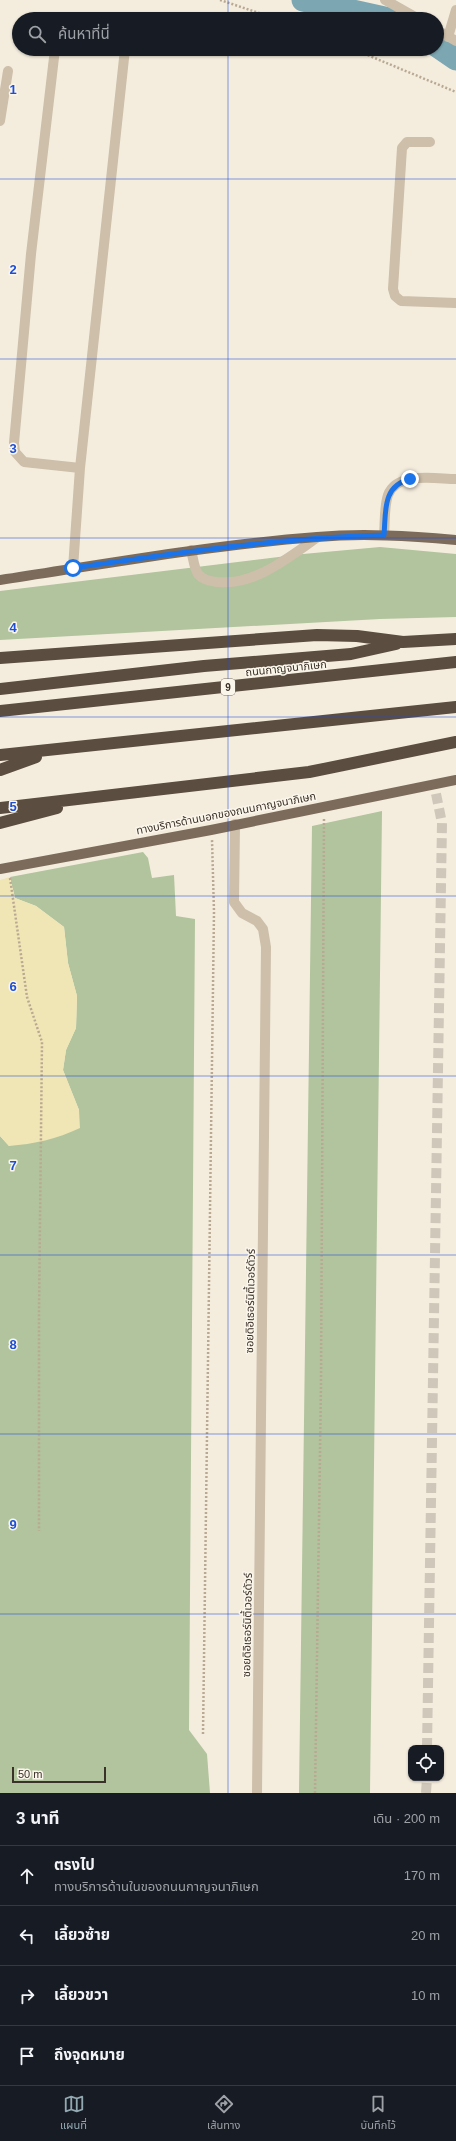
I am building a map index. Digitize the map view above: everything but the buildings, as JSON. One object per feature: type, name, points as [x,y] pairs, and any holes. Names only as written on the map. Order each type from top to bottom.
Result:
[{"type":"highway","points":[[0,658],[317,635],[357,636],[403,642]]},
{"type":"highway","points":[[0,689],[204,666],[351,654],[403,642],[456,639]]},
{"type":"highway","name":"ถนนกาญจนาภิเษก","points":[[0,711],[456,662]]},
{"type":"highway","points":[[0,755],[50,751],[456,707]]},
{"type":"highway","points":[[0,808],[309,772],[456,742]]},
{"type":"highway","points":[[0,770],[50,751]]},
{"type":"highway","points":[[0,823],[92,798]]},
{"type":"main road","points":[[0,580],[191,550],[318,537],[384,535],[456,540]]},
{"type":"main road","name":"ทางบริการด้านนอกของถนนกาญจนาภิเษก","points":[[4,868],[211,830],[456,780]]},
{"type":"street","points":[[385,0],[406,12]]},
{"type":"street","points":[[452,39],[456,10]]},
{"type":"street","points":[[54,56],[31,254],[14,444],[15,452],[24,462],[80,468]]},
{"type":"street","points":[[73,568],[80,468],[124,56]]},
{"type":"street","points":[[0,121],[8,71]]},
{"type":"street","points":[[430,142],[407,142],[402,148],[394,289],[395,296],[401,301],[456,303]]},
{"type":"street","points":[[384,535],[389,495],[399,482],[410,479],[456,479]]},
{"type":"street","points":[[191,550],[198,573],[204,579],[229,583],[242,580],[279,564],[318,537]]},
{"type":"street","name":"ซอยดิอิเธอร์นิตี้เวอร์ดัวร์","points":[[235,824],[234,902],[242,913],[257,921],[263,929],[266,946],[257,1793]]},
{"type":"path","points":[[220,0],[256,12]]},
{"type":"path","points":[[370,56],[456,92]]},
{"type":"path","points":[[315,1793],[321,1384],[324,806]]},
{"type":"path","points":[[203,1734],[214,912],[211,830]]},
{"type":"path","points":[[4,868],[27,997],[42,1042],[39,1312],[39,1531]]},
{"type":"green space","points":[[380,547],[456,554],[456,617],[380,619],[0,640],[0,591],[303,554]]},
{"type":"green space","points":[[382,811],[370,1793],[299,1793],[312,826]]},
{"type":"green space","points":[[143,852],[148,858],[152,878],[174,875],[176,916],[195,919],[189,1730],[207,1754],[210,1793],[0,1793],[0,1136],[9,1146],[79,1110],[63,1070],[66,1050],[76,1028],[77,996],[68,963],[64,927],[36,906],[15,898],[10,877]]},
{"type":"sand","points":[[10,877],[15,898],[36,906],[64,927],[68,963],[77,996],[76,1028],[66,1050],[63,1070],[79,1110],[80,1128],[45,1140],[9,1146],[0,1136],[0,880]]},
{"type":"waterway","points":[[303,0],[357,12]]},
{"type":"waterway","points":[[444,51],[456,59]]},
{"type":"tunnel","points":[[427,1745],[442,823],[434,784]]},
{"type":"tunnel","points":[[426,1793],[427,1781]]},
{"type":"route","points":[[73,568],[191,550],[318,537],[384,535],[386,506],[389,495],[393,487],[399,482],[410,479]]}]
